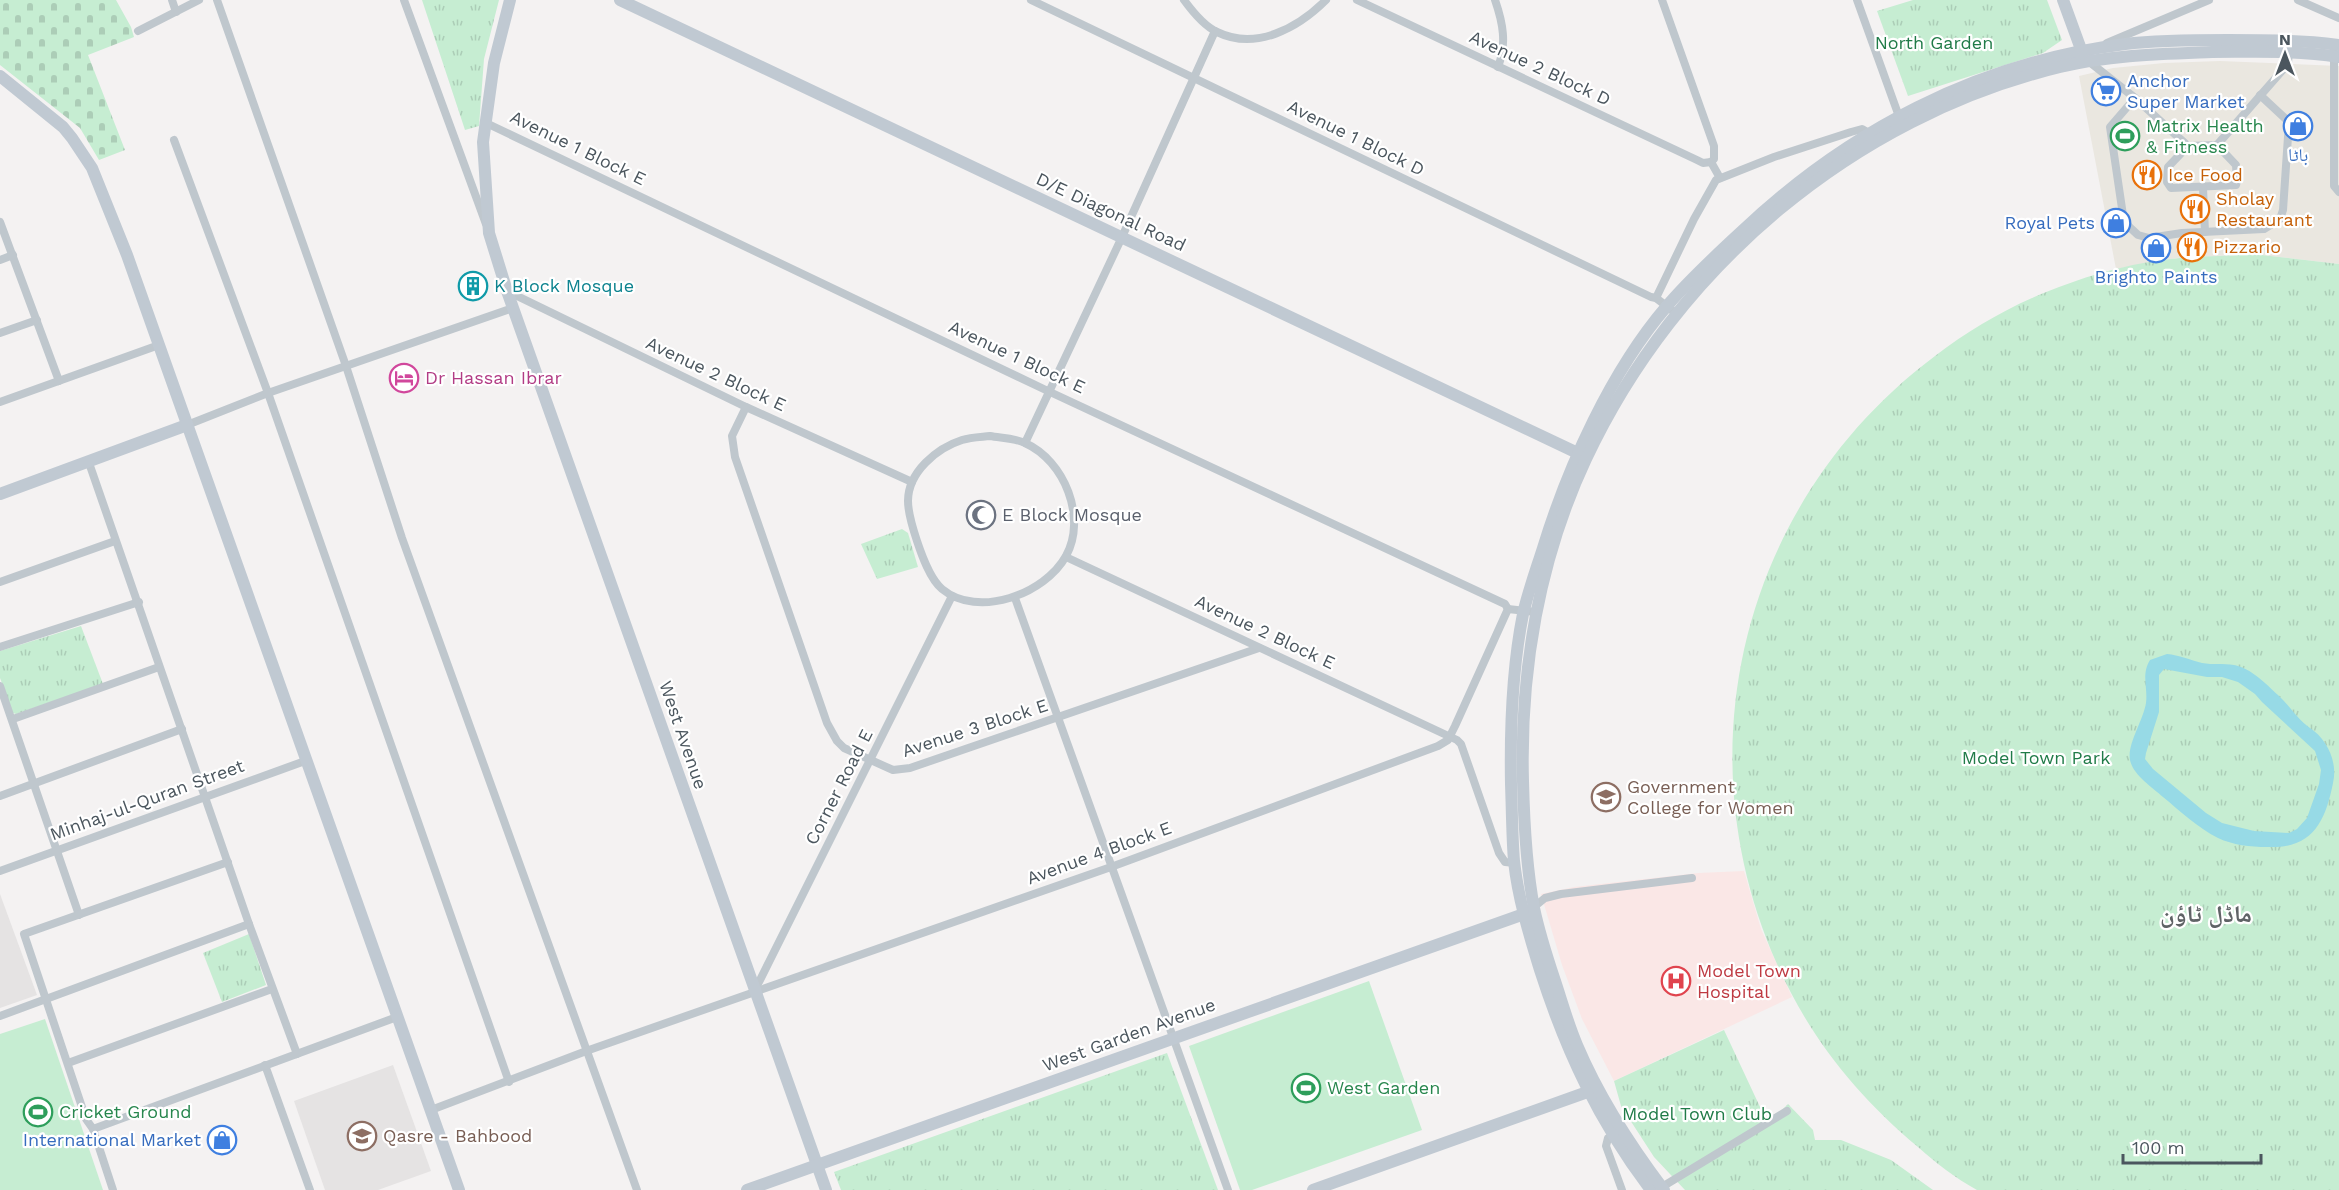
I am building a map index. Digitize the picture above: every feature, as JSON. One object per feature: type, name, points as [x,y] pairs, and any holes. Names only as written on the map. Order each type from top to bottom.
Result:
[{"type":"street","points":[[172,0],[176,12]]},
{"type":"street","points":[[138,31],[199,0]]},
{"type":"street","points":[[217,0],[346,366],[402,538],[638,1190]]},
{"type":"street","points":[[404,0],[489,233]]},
{"type":"street","name":"West Avenue","points":[[510,0],[494,63],[484,122],[484,177],[489,233],[507,291],[826,1190]]},
{"type":"street","name":"D/E Diagonal Road","points":[[620,0],[1583,455]]},
{"type":"street","name":"Avenue 1 Block D","points":[[1031,0],[1656,298],[1672,310]]},
{"type":"street","points":[[1184,0],[1193,12],[1215,31],[1247,39],[1274,35],[1297,23],[1326,0]]},
{"type":"street","name":"Avenue 2 Block D","points":[[1356,0],[1697,160],[1711,162]]},
{"type":"street","points":[[1495,0],[1504,36],[1504,46],[1498,67]]},
{"type":"street","points":[[1662,0],[1714,147],[1714,159],[1711,162],[1720,178]]},
{"type":"street","points":[[1857,0],[1900,120]]},
{"type":"street","points":[[2062,0],[2085,57],[2188,146],[2217,145],[2288,64],[2289,47]]},
{"type":"street","points":[[2085,57],[2209,0]]},
{"type":"street","points":[[2298,0],[2339,18]]},
{"type":"street","points":[[1025,443],[1122,237],[1215,31]]},
{"type":"street","points":[[1659,1189],[1593,1090],[1565,1043],[1545,987],[1529,911],[1515,863],[1511,723],[1530,611],[1583,455],[1672,310],[1709,262],[1790,188],[1831,157],[1869,133],[1989,78],[2153,41],[2337,50],[2337,135],[2334,186],[2339,192]]},
{"type":"street","points":[[0,76],[63,127],[92,168],[127,255],[459,1190]]},
{"type":"street","points":[[2135,98],[2110,127],[2124,222],[2138,235],[2149,237],[2205,231],[2264,229],[2282,215],[2289,122],[2260,95]]},
{"type":"street","points":[[1672,310],[1795,196],[1900,120]]},
{"type":"street","name":"Avenue 1 Block E","points":[[484,122],[1050,392],[1505,604],[1508,609],[1530,611]]},
{"type":"street","points":[[1656,298],[1708,192],[1720,178],[1851,132],[1862,129],[1869,133]]},
{"type":"street","points":[[174,140],[268,393],[509,1082]]},
{"type":"street","points":[[2188,146],[2168,167],[2167,182],[2175,189],[2232,186],[2237,181],[2236,165],[2217,145]]},
{"type":"street","points":[[2203,188],[2205,231]]},
{"type":"street","points":[[0,222],[59,381]]},
{"type":"street","points":[[0,260],[13,255]]},
{"type":"street","name":"Avenue 2 Block E","points":[[507,291],[746,407],[912,482]]},
{"type":"street","points":[[0,494],[268,393],[513,308]]},
{"type":"street","points":[[0,333],[37,320]]},
{"type":"street","points":[[0,402],[159,345]]},
{"type":"street","name":"Avenue 3 Block E","points":[[746,407],[732,436],[735,457],[827,723],[837,741],[844,748],[893,770],[901,770],[1259,648]]},
{"type":"street","points":[[990,436],[1025,443],[1053,465],[1070,494],[1074,514],[1066,557],[1047,577],[1015,598],[977,602],[952,596],[936,583],[920,549],[908,501],[912,482],[928,460],[942,449],[963,440],[990,436]]},
{"type":"street","points":[[88,460],[249,924],[297,1054]]},
{"type":"street","points":[[0,582],[116,541]]},
{"type":"street","name":"Avenue 2 Block E","points":[[1066,557],[1450,736]]},
{"type":"street","name":"Corner Road E","points":[[754,992],[952,596]]},
{"type":"street","points":[[1015,598],[1228,1190]]},
{"type":"street","points":[[0,647],[139,602]]},
{"type":"street","points":[[1508,609],[1450,736],[1461,744],[1499,853],[1505,862],[1515,863]]},
{"type":"street","points":[[1529,911],[1522,747],[1530,611]]},
{"type":"street","points":[[13,719],[159,667]]},
{"type":"street","points":[[0,686],[79,915]]},
{"type":"street","points":[[0,796],[182,729]]},
{"type":"street","name":"Avenue 4 Block E","points":[[431,1110],[589,1050],[1111,867],[1438,746],[1450,736]]},
{"type":"street","name":"Minhaj-ul-Quran Street","points":[[0,871],[305,760]]},
{"type":"street","points":[[113,1190],[93,1129],[86,1119],[24,934],[228,862]]},
{"type":"street","points":[[1529,911],[1545,898],[1561,894],[1692,878]]},
{"type":"street","name":"West Garden Avenue","points":[[747,1190],[1529,911]]},
{"type":"street","points":[[0,1016],[249,924]]},
{"type":"street","points":[[68,1063],[272,989]]},
{"type":"street","points":[[93,1129],[398,1017]]},
{"type":"street","points":[[266,1065],[310,1190]]},
{"type":"street","points":[[1593,1090],[1612,1137],[1659,1189]]},
{"type":"street","points":[[1313,1190],[1593,1090]]},
{"type":"street","points":[[1659,1189],[1788,1111]]},
{"type":"street","points":[[1612,1137],[1608,1138],[1606,1146],[1622,1190]]},
{"type":"shaded area","points":[[2220,61],[2339,66],[2339,264],[2253,254],[2177,258],[2116,269],[2079,76],[2113,68]]},
{"type":"shaded area","name":"Model Town Hospital","points":[[1744,871],[1761,929],[1792,997],[1614,1081],[1582,1019],[1562,965],[1541,894],[1574,887],[1698,873]]},
{"type":"shaded area","points":[[0,894],[37,995],[0,1008]]},
{"type":"shaded area","name":"Qasre - Bahbood","points":[[393,1065],[431,1171],[378,1190],[325,1190],[294,1101]]},
{"type":"green space","points":[[0,0],[116,0],[134,37],[88,55],[125,150],[99,160],[80,128],[0,65]]},
{"type":"green space","points":[[422,0],[499,0],[484,59],[479,126],[465,130]]},
{"type":"green space","name":"North Garden","points":[[1913,0],[2047,0],[2062,40],[2043,53],[1908,96],[1877,11]]},
{"type":"green space","name":"Model Town Park","points":[[2253,254],[2339,264],[2339,1190],[1977,1190],[1925,1153],[1874,1107],[1855,1086],[1804,1017],[1777,964],[1748,881],[1734,797],[1734,714],[1748,632],[1776,554],[1817,480],[1870,414],[1935,356],[1970,331],[2007,310],[2086,278],[2123,267],[2161,260]]},
{"type":"green space","points":[[902,529],[908,533],[918,567],[877,579],[861,544]]},
{"type":"green space","points":[[81,626],[103,684],[16,714],[13,713],[0,678],[0,651]]},
{"type":"green space","points":[[249,934],[266,985],[222,1002],[203,953]]},
{"type":"green space","name":"West Garden","points":[[1369,981],[1422,1130],[1252,1190],[1240,1190],[1189,1046]]},
{"type":"green space","name":"Cricket Ground","points":[[45,1019],[103,1190],[0,1190],[0,1034]]},
{"type":"green space","name":"Model Town Club","points":[[1724,1030],[1768,1124],[1788,1104],[1813,1130],[1815,1140],[1841,1140],[1891,1160],[1933,1190],[1685,1190],[1654,1157],[1621,1106],[1614,1081]]},
{"type":"green space","points":[[1167,1053],[1218,1190],[841,1190],[834,1172]]},
{"type":"green space","points":[[1810,1174],[1824,1174],[1824,1190],[1810,1190]]},
{"type":"water","points":[[2167,654],[2202,663],[2230,664],[2240,667],[2263,681],[2301,721],[2321,738],[2330,752],[2334,775],[2326,810],[2314,831],[2306,838],[2282,846],[2254,847],[2230,842],[2218,838],[2196,824],[2139,776],[2132,765],[2130,754],[2146,703],[2145,676],[2150,660]],"holes":[[[2164,669],[2207,677],[2222,677],[2238,682],[2255,694],[2315,751],[2321,770],[2319,784],[2307,818],[2297,829],[2289,833],[2254,831],[2222,823],[2206,813],[2153,769],[2145,759],[2159,712],[2159,675]]]},
{"type":"place","name":"Anchor Super Market","points":[[2106,91]]},
{"type":"place","name":"باٹا","points":[[2298,126]]},
{"type":"place","name":"Matrix Health & Fitness","points":[[2125,136]]},
{"type":"place","name":"Ice Food","points":[[2147,175]]},
{"type":"place","name":"Sholay Restaurant","points":[[2195,209]]},
{"type":"place","name":"Royal Pets","points":[[2116,223]]},
{"type":"place","name":"Pizzario","points":[[2192,247]]},
{"type":"place","name":"Brighto Paints","points":[[2156,248]]},
{"type":"place","name":"K Block Mosque","points":[[473,286]]},
{"type":"place","name":"Dr Hassan Ibrar","points":[[404,378]]},
{"type":"place","name":"E Block Mosque","points":[[981,515]]},
{"type":"place","name":"Government College for Women","points":[[1606,797]]},
{"type":"place","name":"Model Town Hospital","points":[[1676,981]]},
{"type":"place","name":"West Garden","points":[[1306,1088]]},
{"type":"place","name":"Cricket Ground","points":[[38,1112]]},
{"type":"place","name":"Qasre - Bahbood","points":[[362,1136]]},
{"type":"place","name":"International Market","points":[[222,1140]]},
{"type":"district","name":"ماڈل ٹاؤن","points":[[2206,914]]}]
